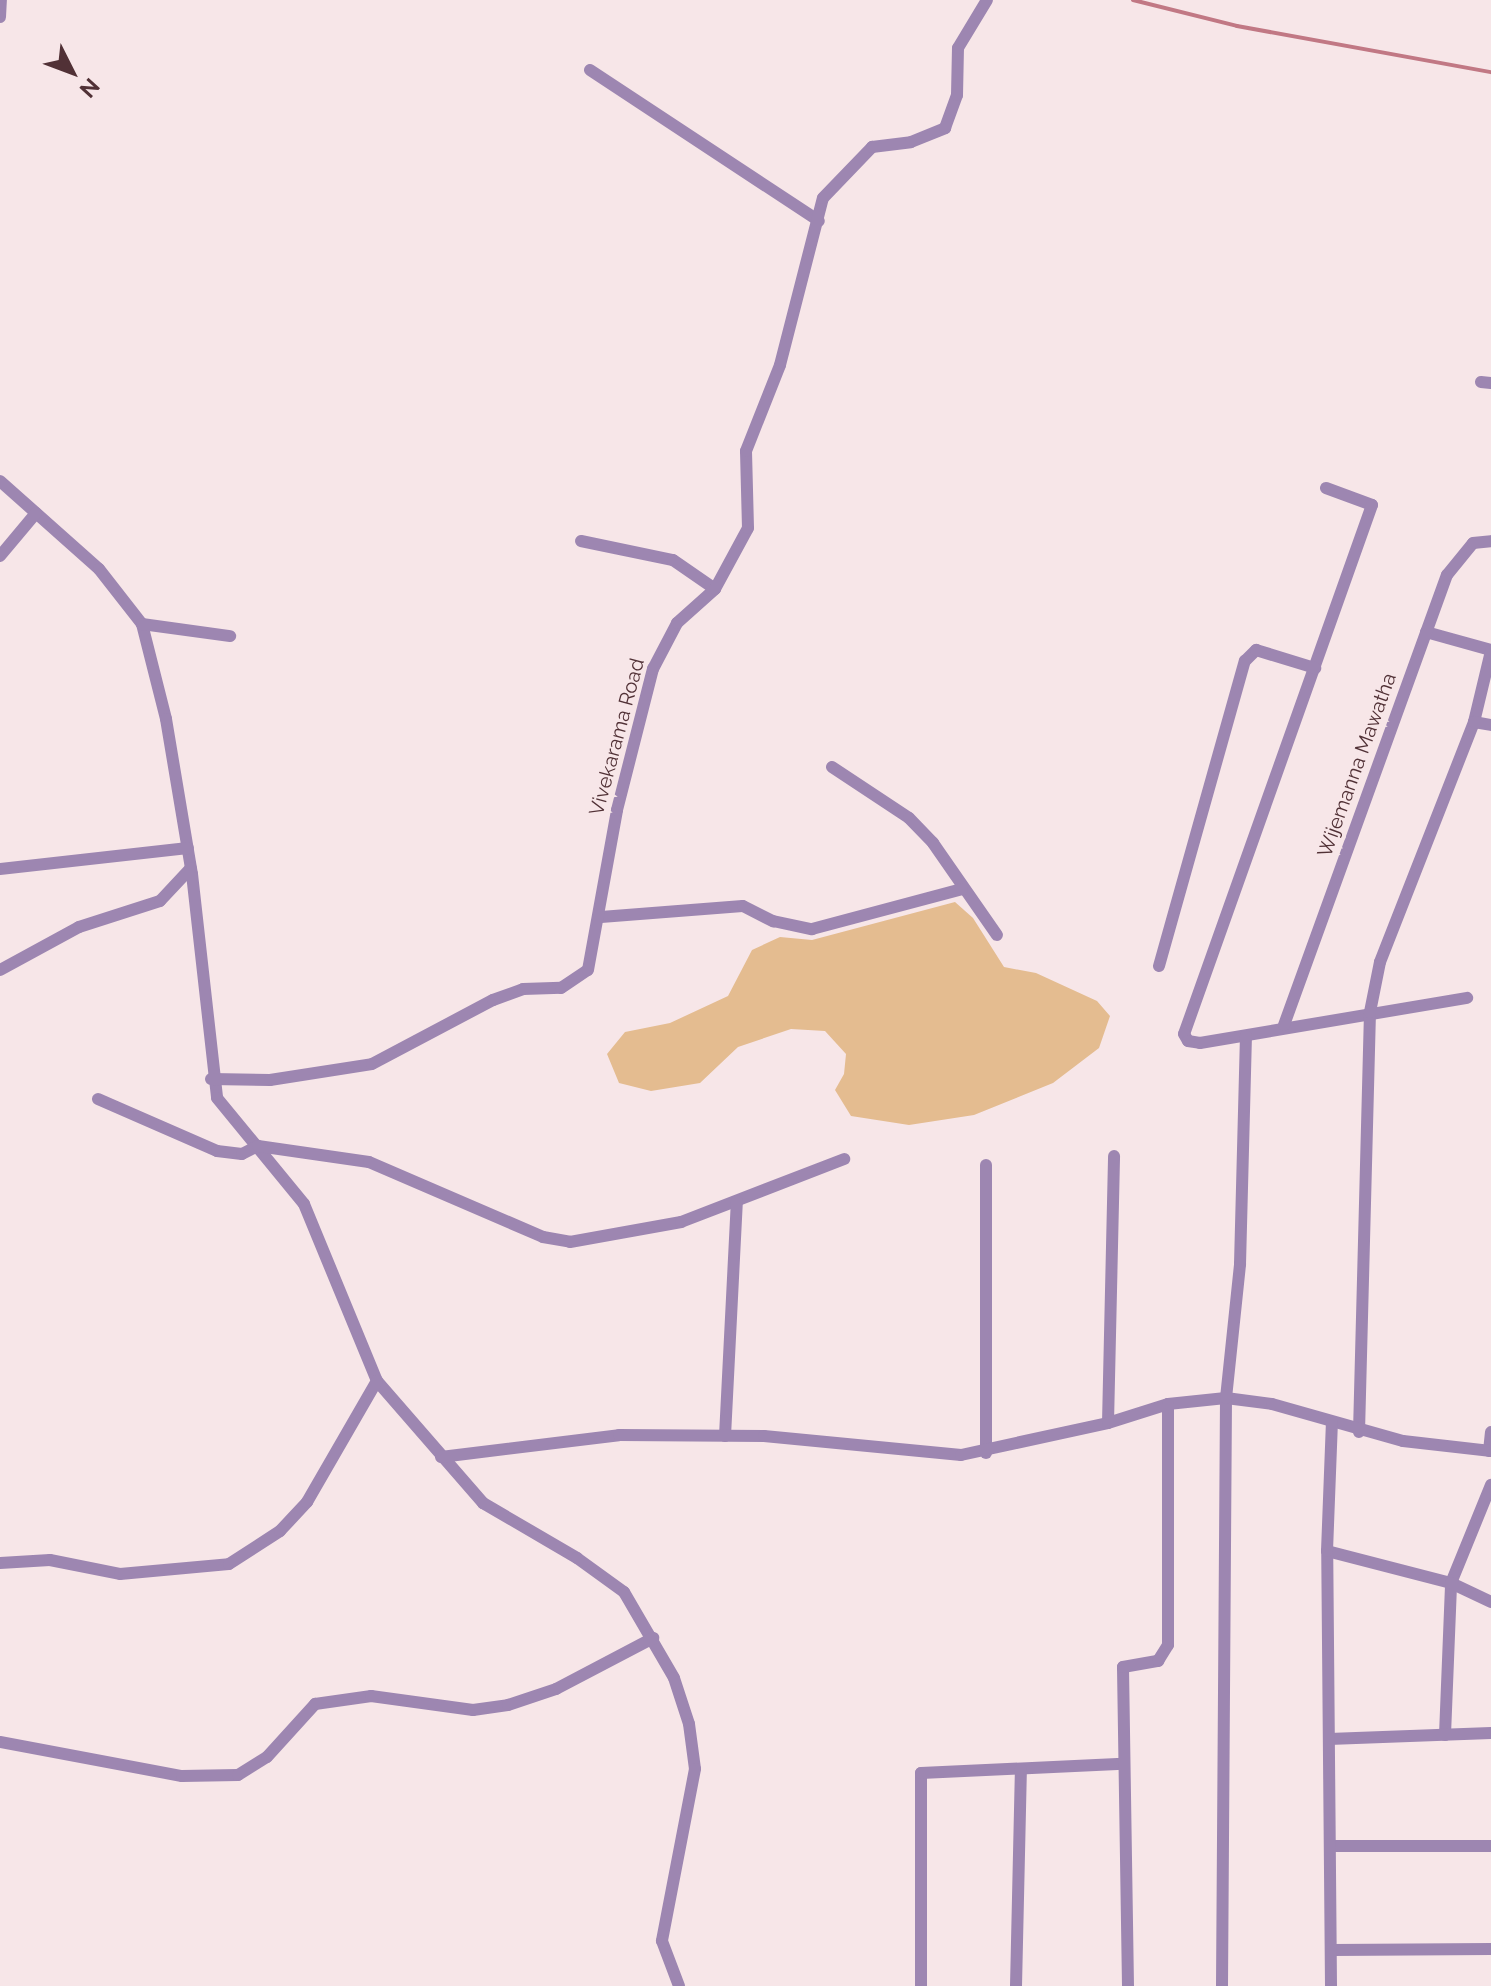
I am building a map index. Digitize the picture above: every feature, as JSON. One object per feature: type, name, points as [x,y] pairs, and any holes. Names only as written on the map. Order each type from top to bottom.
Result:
[{"type":"street","points":[[0,17],[1,0]]},
{"type":"street","name":"Vivekarama Road","points":[[211,1079],[270,1080],[372,1064],[493,1000],[523,989],[561,988],[588,970],[601,917],[617,810],[653,669],[677,623],[715,589],[748,528],[746,451],[780,365],[823,198],[872,147],[911,142],[945,128],[957,95],[958,48],[987,0]]},
{"type":"street","points":[[590,70],[819,221]]},
{"type":"street","points":[[0,481],[99,569],[142,624],[166,719],[188,848],[211,1079],[217,1098],[304,1204],[377,1381],[483,1503],[577,1558],[624,1592],[653,1638],[689,1724],[695,1769],[662,1941],[679,1986]]},
{"type":"street","points":[[1326,488],[1372,505],[1184,1034],[1200,1043],[1246,1036],[1284,1025],[1467,998]]},
{"type":"street","points":[[0,556],[36,513]]},
{"type":"street","points":[[581,541],[673,560],[715,589]]},
{"type":"street","name":"Wijemanna Mawatha","points":[[1284,1025],[1447,575],[1473,543],[1491,541]]},
{"type":"street","points":[[142,624],[230,636]]},
{"type":"street","points":[[1359,1432],[1370,1012],[1380,962],[1474,722],[1491,651],[1426,632]]},
{"type":"street","points":[[1159,966],[1245,661],[1256,650],[1315,668]]},
{"type":"street","points":[[1474,722],[1491,725]]},
{"type":"street","points":[[832,767],[909,818],[933,843],[962,889],[997,935]]},
{"type":"street","points":[[0,869],[188,848]]},
{"type":"street","points":[[0,970],[79,927],[160,901],[191,868]]},
{"type":"street","points":[[601,917],[743,906],[773,921],[812,929],[962,889]]},
{"type":"street","points":[[1222,1986],[1226,1398],[1240,1264],[1246,1036]]},
{"type":"street","points":[[98,1099],[217,1151],[242,1154],[258,1146],[369,1162],[543,1237],[570,1242],[681,1222],[844,1159]]},
{"type":"street","points":[[1108,1423],[1114,1156]]},
{"type":"street","points":[[986,1165],[986,1453]]},
{"type":"street","points":[[725,1436],[737,1201]]},
{"type":"street","points":[[0,1563],[50,1560],[120,1574],[229,1564],[280,1531],[307,1502],[377,1381]]},
{"type":"street","points":[[441,1457],[619,1435],[725,1436],[986,1453],[1108,1423],[1168,1404],[1226,1398],[1272,1404],[1359,1432],[1490,1451],[1491,1432]]},
{"type":"street","points":[[1128,1986],[1123,1667],[1158,1661],[1168,1645],[1168,1404]]},
{"type":"street","points":[[1331,1986],[1327,1551],[1332,1423]]},
{"type":"street","points":[[1445,1735],[1451,1583],[1491,1485]]},
{"type":"street","points":[[1327,1551],[1451,1583],[1491,1602]]},
{"type":"street","points":[[0,1742],[182,1776],[238,1775],[267,1757],[315,1704],[371,1696],[473,1710],[508,1705],[556,1689],[653,1638]]},
{"type":"street","points":[[1329,1739],[1491,1733]]},
{"type":"street","points":[[921,1986],[921,1773],[1123,1764]]},
{"type":"street","points":[[1016,1986],[1021,1769]]},
{"type":"street","points":[[1330,1846],[1491,1846]]},
{"type":"street","points":[[1332,1950],[1491,1949]]},
{"type":"shaded area","points":[[955,902],[973,918],[1004,967],[1036,973],[1097,1001],[1110,1016],[1099,1048],[1053,1083],[974,1115],[909,1125],[851,1116],[835,1090],[844,1074],[846,1054],[825,1031],[791,1029],[738,1047],[700,1083],[651,1091],[619,1083],[607,1054],[625,1032],[670,1023],[728,996],[752,950],[780,937],[812,940]]},
{"type":"waterway","points":[[1133,0],[1237,26],[1491,72]]}]
